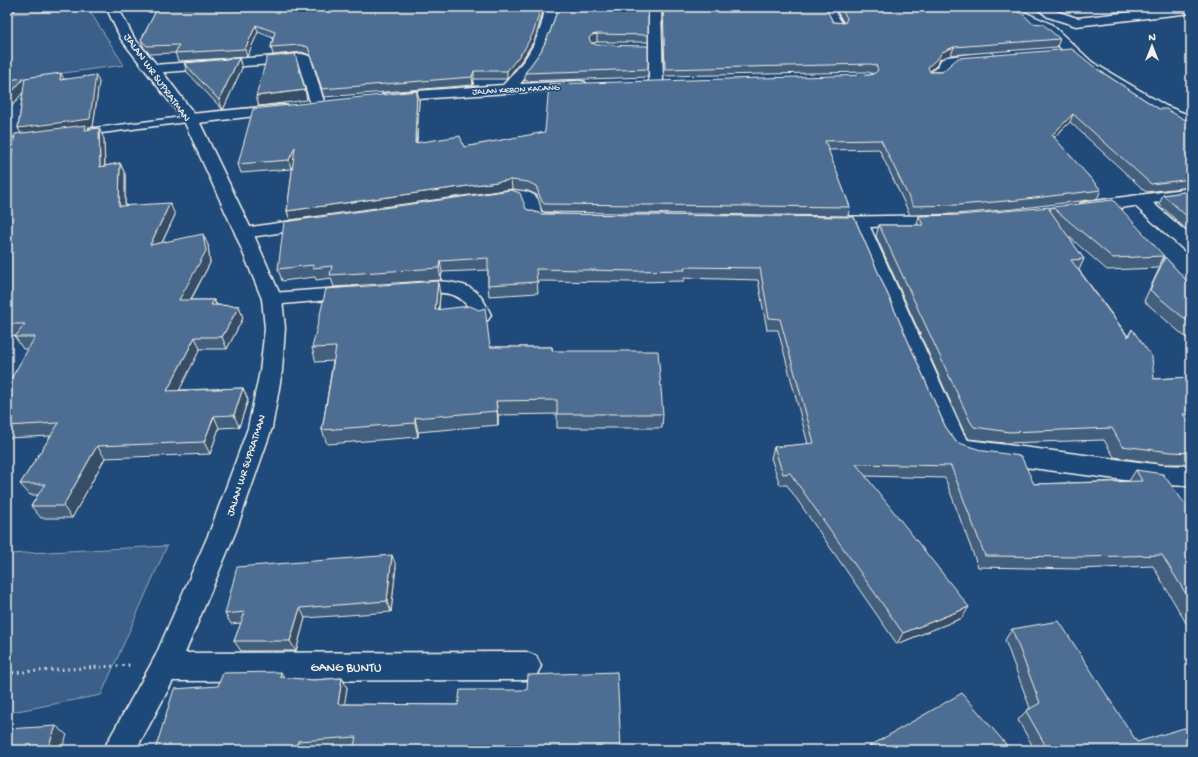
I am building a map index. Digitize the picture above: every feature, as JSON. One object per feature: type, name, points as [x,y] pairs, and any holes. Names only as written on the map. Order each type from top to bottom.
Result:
[{"type":"street","name":"JALAN WR SUPRATMAN","points":[[112,7],[128,39],[153,69],[190,119],[244,232],[272,299],[275,328],[271,370],[260,428],[223,531],[165,667],[119,750]]},
{"type":"street","points":[[508,89],[530,66],[544,40],[551,7]]},
{"type":"street","points":[[655,7],[655,48],[649,83],[671,82]]},
{"type":"street","points":[[826,7],[838,26]]},
{"type":"street","points":[[1003,7],[1046,27],[1087,65],[1125,89],[1162,109],[1191,121]]},
{"type":"street","points":[[1041,7],[1052,14],[1076,22],[1191,9]]},
{"type":"street","points":[[1122,7],[1137,16]]},
{"type":"street","points":[[640,48],[655,48]]},
{"type":"street","points":[[1057,52],[1072,51]]},
{"type":"street","points":[[934,76],[944,68],[946,63],[952,60],[1003,55]]},
{"type":"street","points":[[153,69],[302,58],[304,59],[318,105]]},
{"type":"street","name":"JALAN KEBON KACANG","points":[[377,98],[592,85]]},
{"type":"street","points":[[190,119],[333,103]]},
{"type":"street","points":[[1074,209],[1191,193]]},
{"type":"street","points":[[473,200],[512,195],[522,196],[530,200],[533,215],[542,219],[574,220]]},
{"type":"street","points":[[1139,200],[1191,246]]},
{"type":"street","points":[[812,222],[964,219]]},
{"type":"street","points":[[244,232],[327,221]]},
{"type":"street","points":[[859,222],[953,437],[960,447],[978,452],[1162,475],[1191,476]]},
{"type":"street","points":[[393,290],[443,287],[471,297],[481,315]]},
{"type":"street","points":[[272,299],[371,291]]},
{"type":"street","points":[[1162,475],[1179,499]]},
{"type":"street","name":"GANG BUNTU","points":[[165,667],[526,666]]},
{"type":"lane","points":[[71,134],[190,119]]},
{"type":"lane","points":[[7,142],[48,137]]},
{"type":"path","points":[[7,673],[133,665],[165,667]]},
{"type":"shaded area","points":[[89,10],[124,65],[11,80],[7,67],[7,14]]},
{"type":"shaded area","points":[[167,546],[101,695],[7,713],[7,554]]},
{"type":"building","points":[[158,7],[541,7],[534,31],[524,50],[507,71],[474,71],[472,77],[322,89],[308,47],[300,45],[271,47],[275,32],[256,25],[245,49],[175,53],[179,45],[147,46],[141,40]]},
{"type":"building","points":[[557,7],[648,7],[648,35],[597,34],[592,35],[589,38],[591,43],[597,45],[648,46],[648,69],[525,73],[541,51],[550,32]]},
{"type":"building","points":[[663,7],[825,7],[833,22],[845,23],[847,18],[840,7],[1000,7],[1004,10],[1013,10],[1023,14],[1032,23],[1043,24],[1060,39],[954,47],[942,52],[939,57],[928,67],[930,72],[942,72],[958,58],[1072,49],[1097,69],[1159,109],[1166,109],[1191,123],[1191,179],[1151,184],[1073,114],[1052,135],[1101,190],[1018,200],[958,205],[913,206],[881,140],[825,141],[850,207],[545,204],[542,202],[536,186],[528,182],[511,180],[287,211],[295,147],[289,160],[238,164],[253,109],[417,91],[415,143],[460,136],[464,147],[545,132],[549,84],[870,75],[878,70],[876,65],[870,64],[665,69]]},
{"type":"building","points":[[295,54],[305,90],[256,96],[267,57]]},
{"type":"building","points":[[239,58],[219,100],[184,63]]},
{"type":"building","points":[[61,73],[60,80],[96,75],[90,119],[18,128],[25,78]]},
{"type":"building","points":[[24,78],[7,98],[7,80]]},
{"type":"building","points":[[86,125],[85,130],[99,128],[100,167],[120,163],[119,206],[170,203],[150,245],[203,234],[206,251],[179,300],[214,300],[211,305],[239,306],[222,337],[195,337],[167,391],[243,388],[234,415],[214,416],[204,442],[97,446],[63,506],[31,506],[45,484],[20,484],[59,423],[7,426],[7,386],[35,337],[15,337],[25,324],[7,324],[7,185],[15,134]]},
{"type":"building","points":[[511,190],[520,193],[526,209],[541,214],[854,217],[945,426],[956,442],[984,451],[1021,456],[1034,484],[1142,481],[1136,470],[1163,474],[1191,512],[1191,602],[1162,555],[1085,557],[985,556],[951,466],[856,464],[969,607],[903,633],[790,473],[783,474],[774,447],[814,443],[780,319],[769,318],[760,268],[684,267],[685,270],[634,271],[536,269],[537,282],[488,285],[488,258],[440,261],[439,268],[330,275],[332,266],[313,268],[313,265],[278,269],[284,222]]},
{"type":"building","points":[[1191,191],[1191,220],[1163,195]]},
{"type":"building","points":[[1113,200],[1164,256],[1113,258],[1052,207]]},
{"type":"building","points":[[1051,207],[1049,209],[1084,259],[1071,260],[1128,337],[1132,329],[1152,357],[1154,379],[1191,377],[1191,414],[1183,414],[1191,426],[1191,453],[1122,446],[1112,428],[1010,432],[974,427],[970,421],[879,225],[923,225],[919,216],[960,215]]},
{"type":"building","points":[[1165,257],[1187,281],[1191,283],[1191,324],[1150,290]]},
{"type":"building","points":[[438,281],[435,310],[470,306],[479,310],[485,308],[490,347],[552,347],[552,351],[658,351],[663,414],[557,414],[557,400],[496,401],[497,411],[415,418],[415,423],[322,430],[336,347],[312,348],[326,289]]},
{"type":"building","points":[[392,555],[387,601],[300,608],[290,641],[234,641],[245,612],[225,614],[237,567]]},
{"type":"building","points":[[1059,621],[1137,742],[1191,726],[1191,750],[1048,750],[1026,711],[1040,703],[1012,629]]},
{"type":"building","points":[[281,672],[280,677],[313,680],[342,678],[338,704],[458,705],[460,690],[527,690],[528,675],[617,672],[621,748],[653,748],[654,750],[353,750],[356,737],[298,741],[295,750],[155,750],[174,689],[218,686],[223,673]]},
{"type":"building","points":[[962,693],[1011,750],[863,750]]},
{"type":"building","points":[[56,726],[47,750],[7,750],[7,729]]}]
